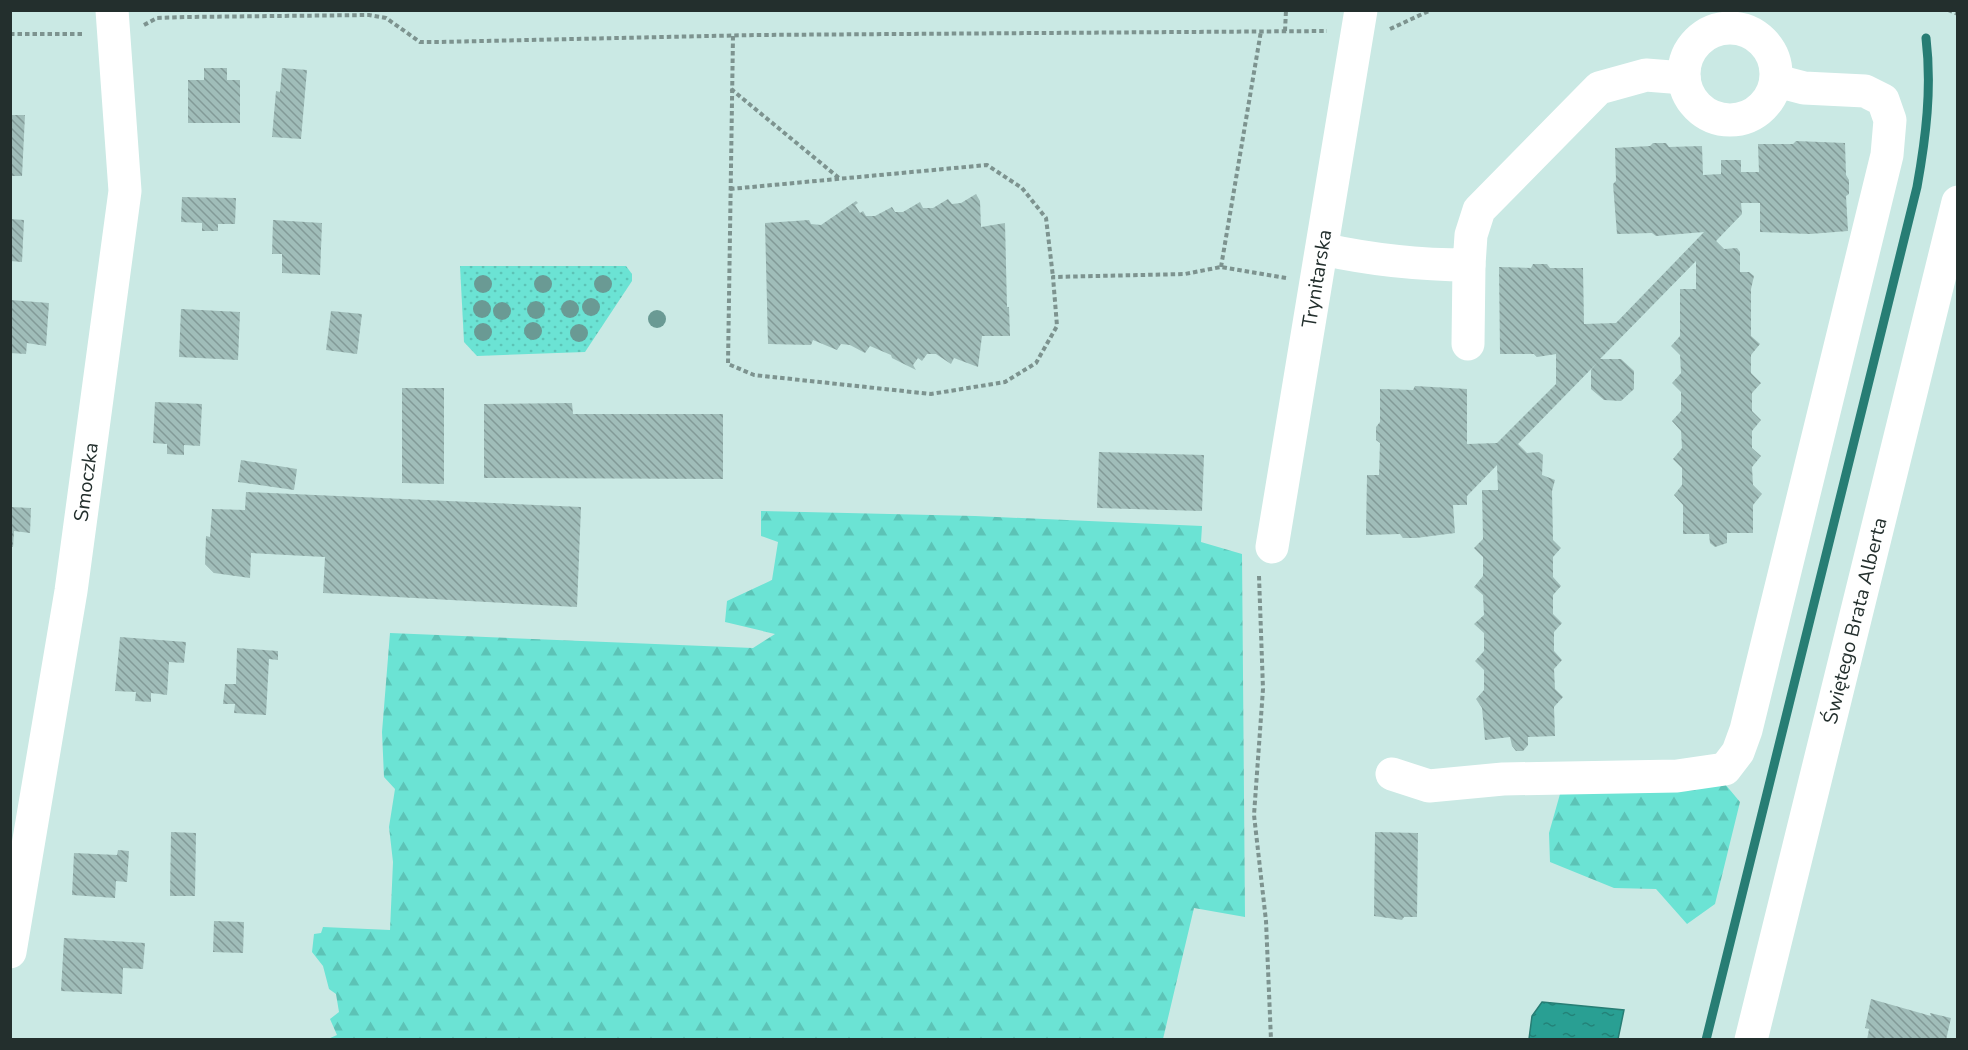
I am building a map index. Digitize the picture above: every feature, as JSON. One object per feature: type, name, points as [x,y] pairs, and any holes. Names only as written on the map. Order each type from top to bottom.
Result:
[{"type":"street","points":[[1733,19],[1763,41],[1772,52],[1777,67],[1777,81],[1764,107],[1738,120],[1723,120],[1698,107],[1689,96],[1684,78],[1689,53],[1697,41],[1733,19]]},
{"type":"street","name":"Trynitarska","points":[[1272,547],[1322,249],[1372,21]]},
{"type":"street","name":"Smoczka","points":[[10,952],[71,591],[125,191],[113,23]]},
{"type":"street","points":[[1468,344],[1470,234],[1479,210],[1599,88],[1646,75],[1684,78]]},
{"type":"street","points":[[1392,774],[1429,786],[1503,779],[1677,776],[1725,769],[1738,752],[1746,730],[1845,332],[1887,155],[1890,120],[1883,100],[1865,91],[1804,88],[1777,81]]},
{"type":"street","name":"Świętego Brata Alberta","points":[[1751,1040],[1958,202]]},
{"type":"street","points":[[1322,249],[1368,259],[1419,265],[1469,265]]},
{"type":"path","points":[[1285,31],[1286,10]]},
{"type":"path","points":[[1372,21],[1401,26],[1431,10]]},
{"type":"path","points":[[1948,10],[1958,14]]},
{"type":"path","points":[[10,34],[113,23],[130,33],[157,18],[369,15],[386,18],[420,42],[733,36],[1334,31]]},
{"type":"path","points":[[1221,267],[1262,31]]},
{"type":"path","points":[[730,189],[987,165],[1022,188],[1046,218],[1057,326],[1036,363],[1005,382],[931,394],[754,375],[728,364],[731,89],[733,36]]},
{"type":"path","points":[[731,89],[839,179]]},
{"type":"path","points":[[1053,277],[1185,274],[1221,267],[1317,282]]},
{"type":"path","points":[[1271,1040],[1266,921],[1254,815],[1263,689],[1259,571],[1272,547]]},
{"type":"green space","points":[[460,266],[626,266],[632,274],[632,281],[585,352],[477,356],[464,342]]},
{"type":"green space","points":[[761,511],[975,516],[1202,526],[1201,542],[1242,554],[1245,917],[1194,908],[1163,1039],[328,1039],[337,1035],[330,1019],[339,1012],[336,994],[329,989],[323,966],[312,952],[314,934],[321,933],[323,927],[390,930],[393,862],[389,827],[395,789],[384,777],[382,732],[390,633],[753,648],[775,634],[725,622],[727,601],[772,580],[778,542],[761,536]]},
{"type":"green space","points":[[1725,784],[1740,802],[1715,904],[1687,924],[1656,889],[1614,888],[1550,862],[1549,833],[1560,794]]},
{"type":"water","points":[[1542,1002],[1624,1010],[1618,1039],[1529,1039],[1532,1016]]},
{"type":"building","points":[[204,68],[227,68],[227,80],[240,80],[240,123],[188,123],[188,80],[204,80]]},
{"type":"building","points":[[282,68],[307,70],[301,139],[272,137],[276,91],[280,92]]},
{"type":"building","points":[[10,115],[25,115],[22,176],[10,176]]},
{"type":"building","points":[[1796,141],[1845,143],[1846,175],[1849,180],[1849,194],[1846,196],[1848,231],[1810,234],[1760,232],[1760,203],[1741,203],[1742,214],[1716,241],[1724,249],[1737,248],[1740,252],[1740,272],[1749,272],[1754,276],[1751,289],[1751,336],[1760,344],[1751,355],[1751,373],[1761,383],[1752,393],[1752,411],[1761,420],[1752,431],[1752,448],[1761,456],[1752,467],[1753,485],[1762,494],[1753,505],[1753,533],[1727,533],[1727,543],[1715,547],[1710,543],[1709,534],[1683,534],[1683,505],[1674,495],[1682,485],[1682,468],[1673,459],[1682,448],[1681,431],[1672,421],[1681,411],[1681,392],[1672,383],[1681,373],[1680,355],[1671,346],[1680,336],[1680,289],[1696,289],[1696,261],[1600,359],[1621,359],[1634,371],[1634,389],[1621,401],[1604,400],[1591,389],[1591,370],[1597,363],[1518,444],[1527,453],[1539,452],[1543,455],[1542,475],[1555,480],[1552,491],[1553,540],[1561,548],[1553,557],[1553,577],[1561,586],[1553,595],[1553,614],[1562,623],[1554,632],[1554,651],[1562,660],[1554,669],[1555,689],[1563,697],[1554,707],[1555,736],[1528,737],[1528,745],[1523,751],[1516,751],[1510,737],[1485,740],[1482,708],[1476,699],[1484,690],[1484,670],[1475,661],[1484,651],[1484,633],[1474,624],[1484,615],[1483,595],[1474,587],[1483,576],[1483,557],[1474,548],[1483,539],[1482,490],[1498,490],[1497,465],[1467,496],[1467,505],[1453,505],[1455,533],[1416,538],[1403,538],[1400,534],[1366,535],[1367,475],[1379,475],[1380,443],[1376,440],[1376,427],[1380,422],[1380,389],[1413,390],[1415,386],[1467,389],[1467,444],[1497,443],[1556,384],[1556,354],[1537,357],[1534,354],[1500,354],[1499,267],[1531,268],[1533,264],[1547,264],[1550,268],[1583,268],[1584,324],[1616,323],[1704,232],[1656,236],[1652,233],[1617,234],[1613,184],[1616,181],[1615,148],[1650,146],[1653,143],[1666,143],[1669,147],[1702,146],[1703,175],[1721,174],[1721,160],[1741,160],[1741,172],[1759,172],[1758,144],[1793,144]]},
{"type":"building","points":[[976,194],[980,201],[981,227],[1005,223],[1010,336],[982,336],[978,367],[954,358],[951,364],[936,354],[927,354],[922,361],[918,358],[913,365],[916,370],[870,346],[865,353],[850,345],[841,344],[837,350],[813,340],[811,345],[768,344],[765,223],[809,220],[811,224],[821,225],[856,201],[858,203],[855,205],[860,213],[863,211],[866,216],[875,216],[892,207],[895,212],[903,212],[920,202],[923,208],[933,208],[948,199],[952,204],[961,203]]},
{"type":"building","points":[[182,197],[236,198],[235,224],[218,224],[218,231],[202,231],[202,223],[181,222]]},
{"type":"building","points":[[10,219],[24,220],[22,262],[10,261]]},
{"type":"building","points":[[273,220],[322,223],[320,275],[282,273],[282,254],[272,254]]},
{"type":"building","points":[[10,300],[49,303],[46,346],[27,343],[26,354],[10,353]]},
{"type":"building","points":[[181,309],[240,312],[238,360],[179,357]]},
{"type":"building","points":[[331,311],[362,314],[357,354],[326,350]]},
{"type":"building","points":[[402,388],[444,388],[444,484],[402,483]]},
{"type":"building","points":[[155,402],[202,404],[200,446],[184,445],[184,455],[167,454],[167,444],[153,443]]},
{"type":"building","points":[[572,403],[573,414],[723,414],[723,479],[484,478],[484,404]]},
{"type":"building","points":[[1099,452],[1204,455],[1202,511],[1097,508]]},
{"type":"building","points":[[241,460],[297,469],[294,490],[238,482]]},
{"type":"building","points":[[246,492],[581,507],[577,607],[323,593],[325,557],[251,553],[250,578],[214,573],[205,564],[206,536],[210,537],[212,509],[245,510]]},
{"type":"building","points":[[10,507],[31,508],[30,533],[14,531],[13,547],[10,547]]},
{"type":"building","points":[[120,637],[186,642],[184,663],[169,662],[167,695],[151,693],[151,702],[135,701],[136,692],[115,691]]},
{"type":"building","points":[[237,648],[278,651],[278,660],[269,659],[266,715],[234,713],[235,704],[223,704],[225,684],[236,684]]},
{"type":"building","points":[[171,832],[196,833],[195,896],[170,896]]},
{"type":"building","points":[[1375,832],[1418,833],[1417,917],[1404,917],[1402,920],[1374,916]]},
{"type":"building","points":[[118,850],[129,851],[127,882],[116,881],[115,898],[72,895],[74,853],[117,855]]},
{"type":"building","points":[[214,921],[244,922],[243,953],[213,952]]},
{"type":"building","points":[[64,938],[145,943],[143,969],[123,968],[122,994],[61,991]]},
{"type":"building","points":[[1871,999],[1931,1016],[1930,1013],[1951,1018],[1946,1040],[1867,1040],[1869,1029],[1865,1028]]},
{"type":"waterway","points":[[1706,1040],[1917,187],[1927,113],[1926,38]]}]
